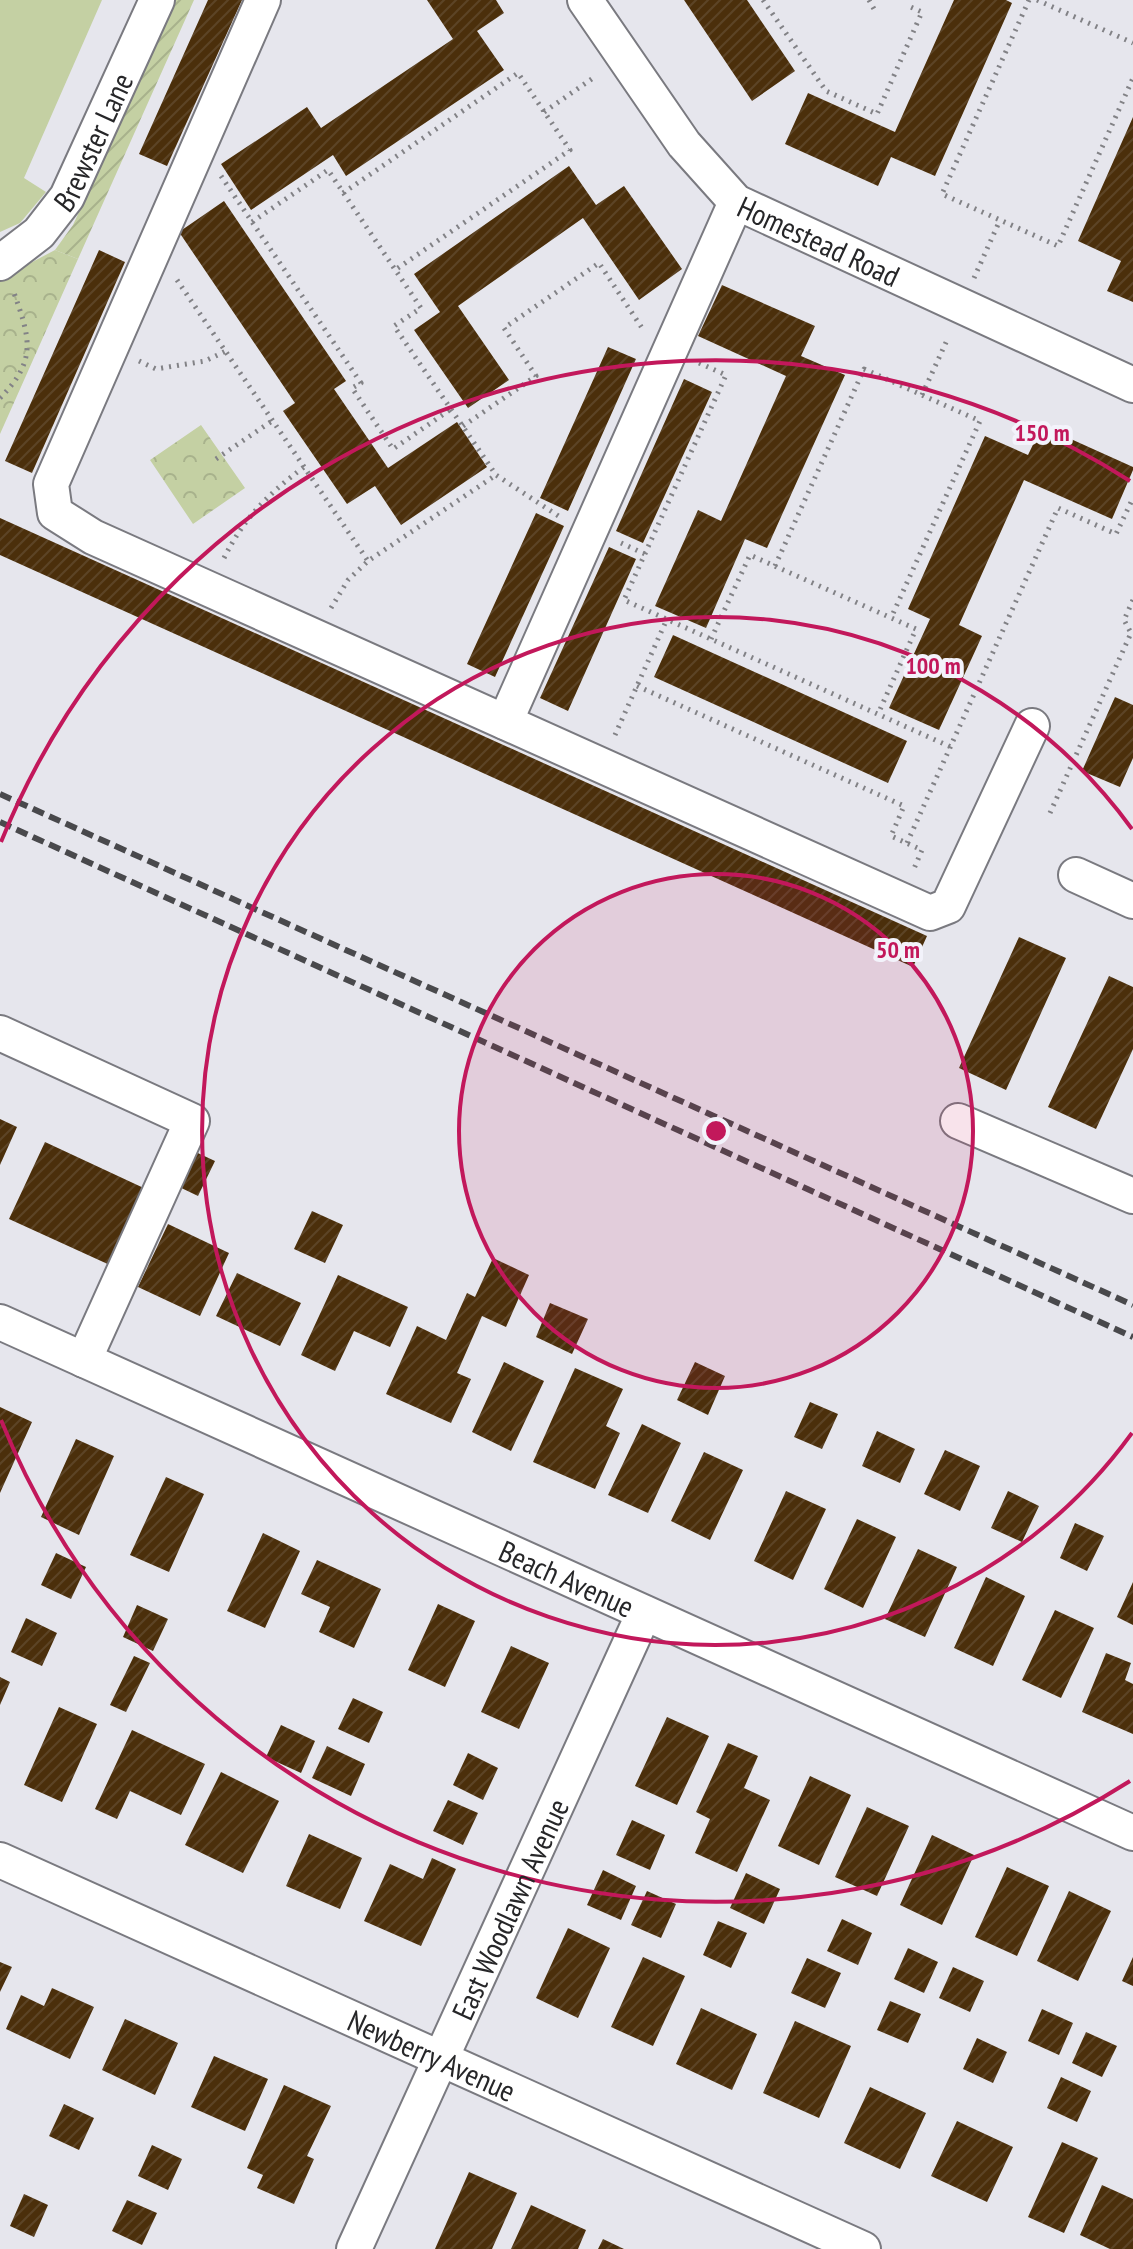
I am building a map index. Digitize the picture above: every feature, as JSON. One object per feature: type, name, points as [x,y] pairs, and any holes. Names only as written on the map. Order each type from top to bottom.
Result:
[{"type":"street","name":"Brewster Lane","points":[[5,271],[67,197],[157,0]]},
{"type":"street","points":[[263,0],[51,484],[55,513],[93,537],[930,913],[948,906],[1032,726]]},
{"type":"street","name":"Homestead Road","points":[[585,0],[684,144],[736,202],[1133,385]]},
{"type":"street","points":[[505,722],[736,202]]},
{"type":"street","points":[[1076,875],[1133,901]]},
{"type":"street","points":[[0,1033],[192,1121],[84,1360]]},
{"type":"street","points":[[958,1121],[1133,1196]]},
{"type":"street","name":"Beach Avenue","points":[[0,1322],[1133,1833]]},
{"type":"street","name":"East Woodlawn Avenue","points":[[354,2249],[644,1613]]},
{"type":"street","name":"Newberry Avenue","points":[[0,1860],[863,2249]]},
{"type":"path","points":[[774,0],[765,3],[826,91],[877,114],[922,12],[906,5]]},
{"type":"path","points":[[869,0],[874,9]]},
{"type":"path","points":[[1029,0],[942,194],[1058,246],[1133,78]]},
{"type":"path","points":[[1037,0],[1133,43]]},
{"type":"path","points":[[343,193],[518,73],[570,150],[395,270]]},
{"type":"path","points":[[544,112],[601,73]]},
{"type":"path","points":[[252,222],[328,170],[421,308],[394,326],[496,475],[566,521],[590,532]]},
{"type":"path","points":[[220,174],[361,383],[352,388],[393,449],[451,409]]},
{"type":"path","points":[[973,279],[1000,220]]},
{"type":"path","points":[[462,426],[536,376],[504,328],[599,263],[651,341]]},
{"type":"path","points":[[0,398],[14,384],[25,361],[28,335],[5,271]]},
{"type":"path","points":[[173,274],[368,561]]},
{"type":"path","points":[[922,395],[948,338]]},
{"type":"path","points":[[111,347],[156,369],[205,361],[226,351]]},
{"type":"path","points":[[687,358],[726,375],[624,600],[951,747]]},
{"type":"path","points":[[775,566],[864,369],[980,421],[891,618]]},
{"type":"path","points":[[216,459],[272,421]]},
{"type":"path","points":[[209,590],[238,530],[257,506],[304,467]]},
{"type":"path","points":[[316,638],[340,590],[368,561],[496,475]]},
{"type":"path","points":[[907,843],[1058,508],[1116,534],[1133,498]]},
{"type":"path","points":[[711,639],[750,555],[916,629],[878,714]]},
{"type":"path","points":[[1050,813],[1131,633],[1124,620],[1133,600]]},
{"type":"path","points":[[601,765],[667,619]]},
{"type":"path","points":[[637,686],[904,806],[891,836],[922,850],[900,899]]},
{"type":"green space","points":[[0,0],[102,0],[24,178],[46,192],[20,223],[0,232]]},
{"type":"green space","points":[[176,0],[194,0],[78,259],[55,250],[73,225]]},
{"type":"green space","points":[[55,250],[78,259],[0,434],[0,274],[19,269]]},
{"type":"green space","points":[[201,425],[245,488],[193,524],[150,460]]},
{"type":"building","points":[[208,0],[242,0],[167,166],[139,154]]},
{"type":"building","points":[[427,0],[496,0],[504,13],[477,31],[504,70],[346,176],[333,155],[251,210],[221,164],[307,107],[321,128],[453,39]]},
{"type":"building","points":[[684,0],[747,0],[795,71],[752,101]]},
{"type":"building","points":[[954,0],[1006,0],[1012,3],[935,176],[891,157],[878,186],[785,144],[808,93],[895,132]]},
{"type":"building","points":[[1133,117],[1133,302],[1107,291],[1121,261],[1078,241]]},
{"type":"building","points":[[569,166],[596,205],[624,186],[682,269],[639,300],[583,218],[458,306],[509,380],[468,408],[414,330],[440,312],[414,274]]},
{"type":"building","points":[[224,201],[346,381],[334,389],[388,468],[457,422],[487,467],[401,525],[375,486],[347,504],[283,411],[295,403],[179,232]]},
{"type":"building","points":[[99,250],[125,262],[32,473],[5,461]]},
{"type":"building","points":[[722,285],[815,326],[801,356],[845,375],[767,548],[745,539],[706,628],[655,606],[698,510],[721,521],[786,376],[698,336]]},
{"type":"building","points":[[608,347],[636,359],[568,511],[540,498]]},
{"type":"building","points":[[684,379],[712,392],[643,543],[616,531]]},
{"type":"building","points":[[1042,426],[1133,467],[1133,470],[1112,519],[1024,480],[959,625],[982,636],[939,730],[889,708],[930,619],[908,609],[985,436],[1028,455]]},
{"type":"building","points":[[536,513],[564,526],[495,677],[467,664]]},
{"type":"building","points":[[0,518],[927,936],[913,967],[0,555]]},
{"type":"building","points":[[609,547],[636,559],[568,711],[540,698]]},
{"type":"building","points":[[673,635],[907,741],[888,783],[654,677]]},
{"type":"building","points":[[1115,697],[1133,705],[1133,758],[1120,787],[1082,771]]},
{"type":"building","points":[[1019,937],[1066,958],[1006,1090],[959,1068]]},
{"type":"building","points":[[1109,976],[1133,987],[1133,1049],[1096,1129],[1048,1107]]},
{"type":"building","points":[[0,1119],[17,1127],[0,1165]]},
{"type":"building","points":[[45,1142],[148,1190],[112,1266],[9,1219]]},
{"type":"building","points":[[187,1148],[215,1161],[198,1196],[171,1183]]},
{"type":"building","points":[[312,1211],[343,1225],[325,1263],[294,1249]]},
{"type":"building","points":[[168,1224],[229,1253],[200,1316],[138,1287]]},
{"type":"building","points":[[493,1258],[529,1275],[506,1327],[482,1316],[457,1373],[471,1379],[451,1423],[386,1394],[417,1326],[446,1340],[467,1293],[475,1297]]},
{"type":"building","points":[[237,1273],[301,1303],[280,1346],[216,1316]]},
{"type":"building","points":[[338,1275],[408,1307],[390,1347],[354,1331],[335,1371],[301,1355]]},
{"type":"building","points":[[550,1303],[588,1319],[572,1354],[536,1337]]},
{"type":"building","points":[[504,1362],[544,1381],[511,1451],[472,1432]]},
{"type":"building","points":[[695,1362],[725,1376],[708,1415],[677,1400]]},
{"type":"building","points":[[575,1368],[623,1389],[606,1426],[620,1433],[595,1489],[533,1462]]},
{"type":"building","points":[[810,1402],[838,1414],[822,1449],[794,1437]]},
{"type":"building","points":[[0,1407],[32,1422],[0,1493]]},
{"type":"building","points":[[642,1424],[681,1443],[648,1513],[608,1495]]},
{"type":"building","points":[[877,1431],[915,1449],[900,1483],[862,1466]]},
{"type":"building","points":[[76,1439],[114,1456],[79,1535],[41,1517]]},
{"type":"building","points":[[945,1450],[980,1466],[960,1511],[924,1494]]},
{"type":"building","points":[[704,1452],[743,1470],[710,1540],[671,1521]]},
{"type":"building","points":[[166,1477],[204,1494],[169,1572],[130,1555]]},
{"type":"building","points":[[786,1491],[826,1509],[793,1580],[754,1561]]},
{"type":"building","points":[[1008,1491],[1039,1506],[1022,1542],[991,1528]]},
{"type":"building","points":[[857,1519],[896,1537],[863,1608],[824,1589]]},
{"type":"building","points":[[1075,1523],[1104,1536],[1087,1571],[1060,1558]]},
{"type":"building","points":[[263,1533],[300,1551],[265,1628],[227,1611]]},
{"type":"building","points":[[918,1549],[957,1567],[925,1637],[885,1619]]},
{"type":"building","points":[[56,1553],[86,1567],[71,1599],[41,1585]]},
{"type":"building","points":[[317,1560],[381,1589],[354,1648],[319,1632],[330,1607],[301,1594]]},
{"type":"building","points":[[986,1577],[1025,1596],[993,1666],[954,1648]]},
{"type":"building","points":[[1133,1582],[1133,1625],[1117,1617]]},
{"type":"building","points":[[438,1604],[475,1621],[445,1687],[408,1670]]},
{"type":"building","points":[[137,1605],[168,1619],[153,1651],[123,1637]]},
{"type":"building","points":[[1055,1610],[1094,1628],[1061,1698],[1022,1680]]},
{"type":"building","points":[[26,1618],[57,1633],[42,1666],[11,1652]]},
{"type":"building","points":[[511,1646],[549,1663],[519,1729],[481,1712]]},
{"type":"building","points":[[1106,1653],[1131,1663],[1125,1680],[1133,1684],[1133,1734],[1082,1712]]},
{"type":"building","points":[[134,1656],[150,1663],[126,1712],[110,1705]]},
{"type":"building","points":[[0,1677],[10,1682],[0,1705]]},
{"type":"building","points":[[353,1698],[383,1712],[369,1743],[338,1729]]},
{"type":"building","points":[[59,1707],[97,1724],[62,1802],[24,1785]]},
{"type":"building","points":[[667,1717],[709,1736],[677,1805],[635,1786]]},
{"type":"building","points":[[281,1725],[315,1741],[301,1773],[266,1757]]},
{"type":"building","points":[[132,1730],[205,1764],[181,1815],[130,1791],[117,1819],[95,1809]]},
{"type":"building","points":[[728,1743],[758,1756],[744,1788],[770,1800],[737,1872],[695,1853],[710,1819],[696,1812]]},
{"type":"building","points":[[327,1746],[365,1764],[351,1796],[312,1778]]},
{"type":"building","points":[[468,1753],[498,1768],[483,1800],[453,1785]]},
{"type":"building","points":[[221,1772],[279,1801],[243,1873],[185,1845]]},
{"type":"building","points":[[810,1776],[851,1795],[819,1865],[778,1846]]},
{"type":"building","points":[[448,1800],[478,1813],[463,1845],[433,1831]]},
{"type":"building","points":[[867,1807],[909,1826],[877,1896],[835,1877]]},
{"type":"building","points":[[632,1820],[665,1835],[650,1870],[616,1855]]},
{"type":"building","points":[[309,1834],[362,1858],[340,1909],[286,1886]]},
{"type":"building","points":[[932,1835],[974,1855],[942,1925],[900,1905]]},
{"type":"building","points":[[432,1858],[456,1869],[421,1946],[364,1921],[390,1864],[423,1879]]},
{"type":"building","points":[[1007,1867],[1049,1886],[1017,1956],[975,1937]]},
{"type":"building","points":[[603,1870],[636,1886],[621,1920],[587,1905]]},
{"type":"building","points":[[746,1873],[780,1889],[764,1924],[730,1908]]},
{"type":"building","points":[[647,1891],[676,1904],[661,1938],[631,1925]]},
{"type":"building","points":[[1069,1891],[1111,1911],[1078,1981],[1037,1961]]},
{"type":"building","points":[[842,1919],[872,1933],[858,1965],[827,1951]]},
{"type":"building","points":[[718,1921],[747,1933],[731,1968],[703,1955]]},
{"type":"building","points":[[568,1928],[610,1948],[578,2018],[536,1998]]},
{"type":"building","points":[[908,1948],[938,1962],[924,1993],[894,1979]]},
{"type":"building","points":[[643,1957],[685,1976],[653,2046],[611,2027]]},
{"type":"building","points":[[1133,1957],[1133,1986],[1122,1981]]},
{"type":"building","points":[[807,1958],[841,1973],[825,2008],[791,1993]]},
{"type":"building","points":[[0,1962],[12,1967],[0,1992]]},
{"type":"building","points":[[953,1967],[984,1981],[970,2012],[939,1998]]},
{"type":"building","points":[[52,1988],[94,2007],[70,2059],[6,2029],[21,1995],[44,2006]]},
{"type":"building","points":[[890,2001],[921,2014],[908,2043],[877,2030]]},
{"type":"building","points":[[701,2008],[757,2034],[732,2090],[676,2064]]},
{"type":"building","points":[[1042,2009],[1073,2023],[1059,2055],[1028,2041]]},
{"type":"building","points":[[125,2019],[178,2043],[155,2095],[102,2070]]},
{"type":"building","points":[[795,2021],[851,2046],[819,2118],[763,2093]]},
{"type":"building","points":[[1086,2032],[1117,2046],[1102,2077],[1072,2063]]},
{"type":"building","points":[[977,2038],[1007,2052],[993,2083],[963,2069]]},
{"type":"building","points":[[214,2056],[268,2079],[245,2131],[191,2107]]},
{"type":"building","points":[[1061,2077],[1091,2091],[1077,2122],[1047,2108]]},
{"type":"building","points":[[284,2085],[331,2106],[307,2156],[314,2159],[294,2204],[257,2188],[263,2175],[247,2168]]},
{"type":"building","points":[[870,2087],[926,2113],[900,2169],[844,2143]]},
{"type":"building","points":[[64,2104],[94,2118],[79,2150],[49,2136]]},
{"type":"building","points":[[957,2121],[1013,2147],[987,2202],[931,2176]]},
{"type":"building","points":[[1062,2142],[1098,2158],[1064,2233],[1028,2217]]},
{"type":"building","points":[[152,2145],[182,2159],[168,2190],[138,2176]]},
{"type":"building","points":[[469,2172],[517,2193],[492,2249],[435,2249]]},
{"type":"building","points":[[1102,2185],[1133,2199],[1133,2249],[1110,2249],[1080,2235]]},
{"type":"building","points":[[24,2194],[48,2205],[34,2237],[10,2226]]},
{"type":"building","points":[[127,2200],[157,2213],[142,2245],[112,2231]]},
{"type":"building","points":[[531,2205],[586,2230],[578,2249],[511,2249]]},
{"type":"building","points":[[603,2239],[624,2249],[598,2249]]},
{"type":"railway","points":[[0,794],[1133,1305]]},
{"type":"railway","points":[[0,822],[1133,1337]]}]
